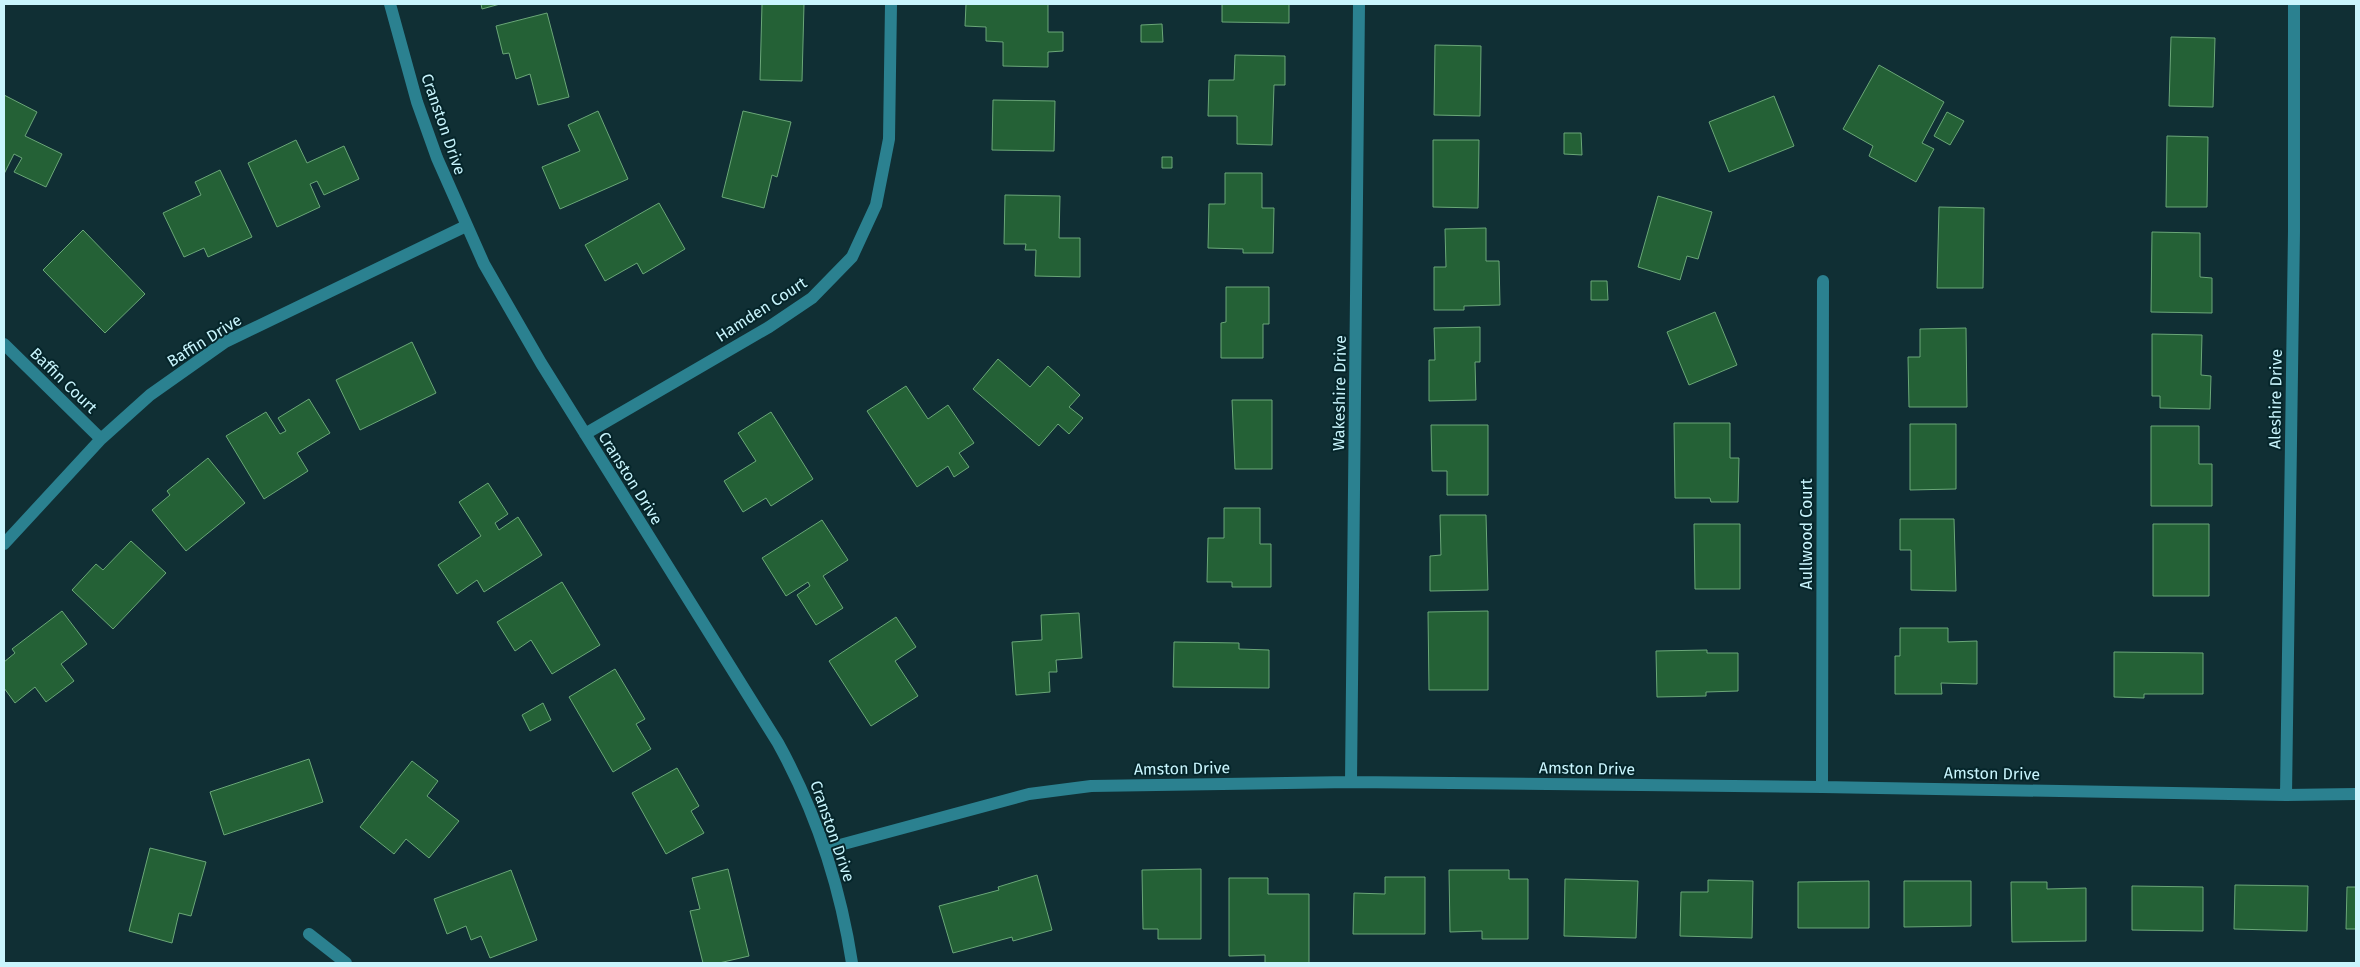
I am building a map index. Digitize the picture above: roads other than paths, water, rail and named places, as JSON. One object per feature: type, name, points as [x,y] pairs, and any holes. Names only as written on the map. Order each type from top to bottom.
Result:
[{"type":"street","name":"Cranston Drive","points":[[390,4],[421,112],[437,158],[466,226],[508,308],[778,743],[798,781],[825,849],[838,895],[852,963]]},
{"type":"street","name":"Hamden Court","points":[[585,434],[769,327],[812,298],[852,257],[876,204],[889,139],[891,4]]},
{"type":"street","name":"Wakeshire Drive","points":[[1351,782],[1359,4]]},
{"type":"street","name":"Aleshire Drive","points":[[2286,795],[2294,230],[2294,4]]},
{"type":"street","name":"Baffin Drive","points":[[4,544],[101,439],[150,395],[225,342],[466,226]]},
{"type":"street","name":"Aullwood Court","points":[[1822,787],[1823,281]]},
{"type":"street","name":"Baffin Court","points":[[4,344],[101,439]]},
{"type":"street","name":"Amston Drive","points":[[825,849],[1028,794],[1091,786],[1351,782],[1822,787],[2286,795],[2356,794]]},
{"type":"street","points":[[310,934],[346,963]]}]
